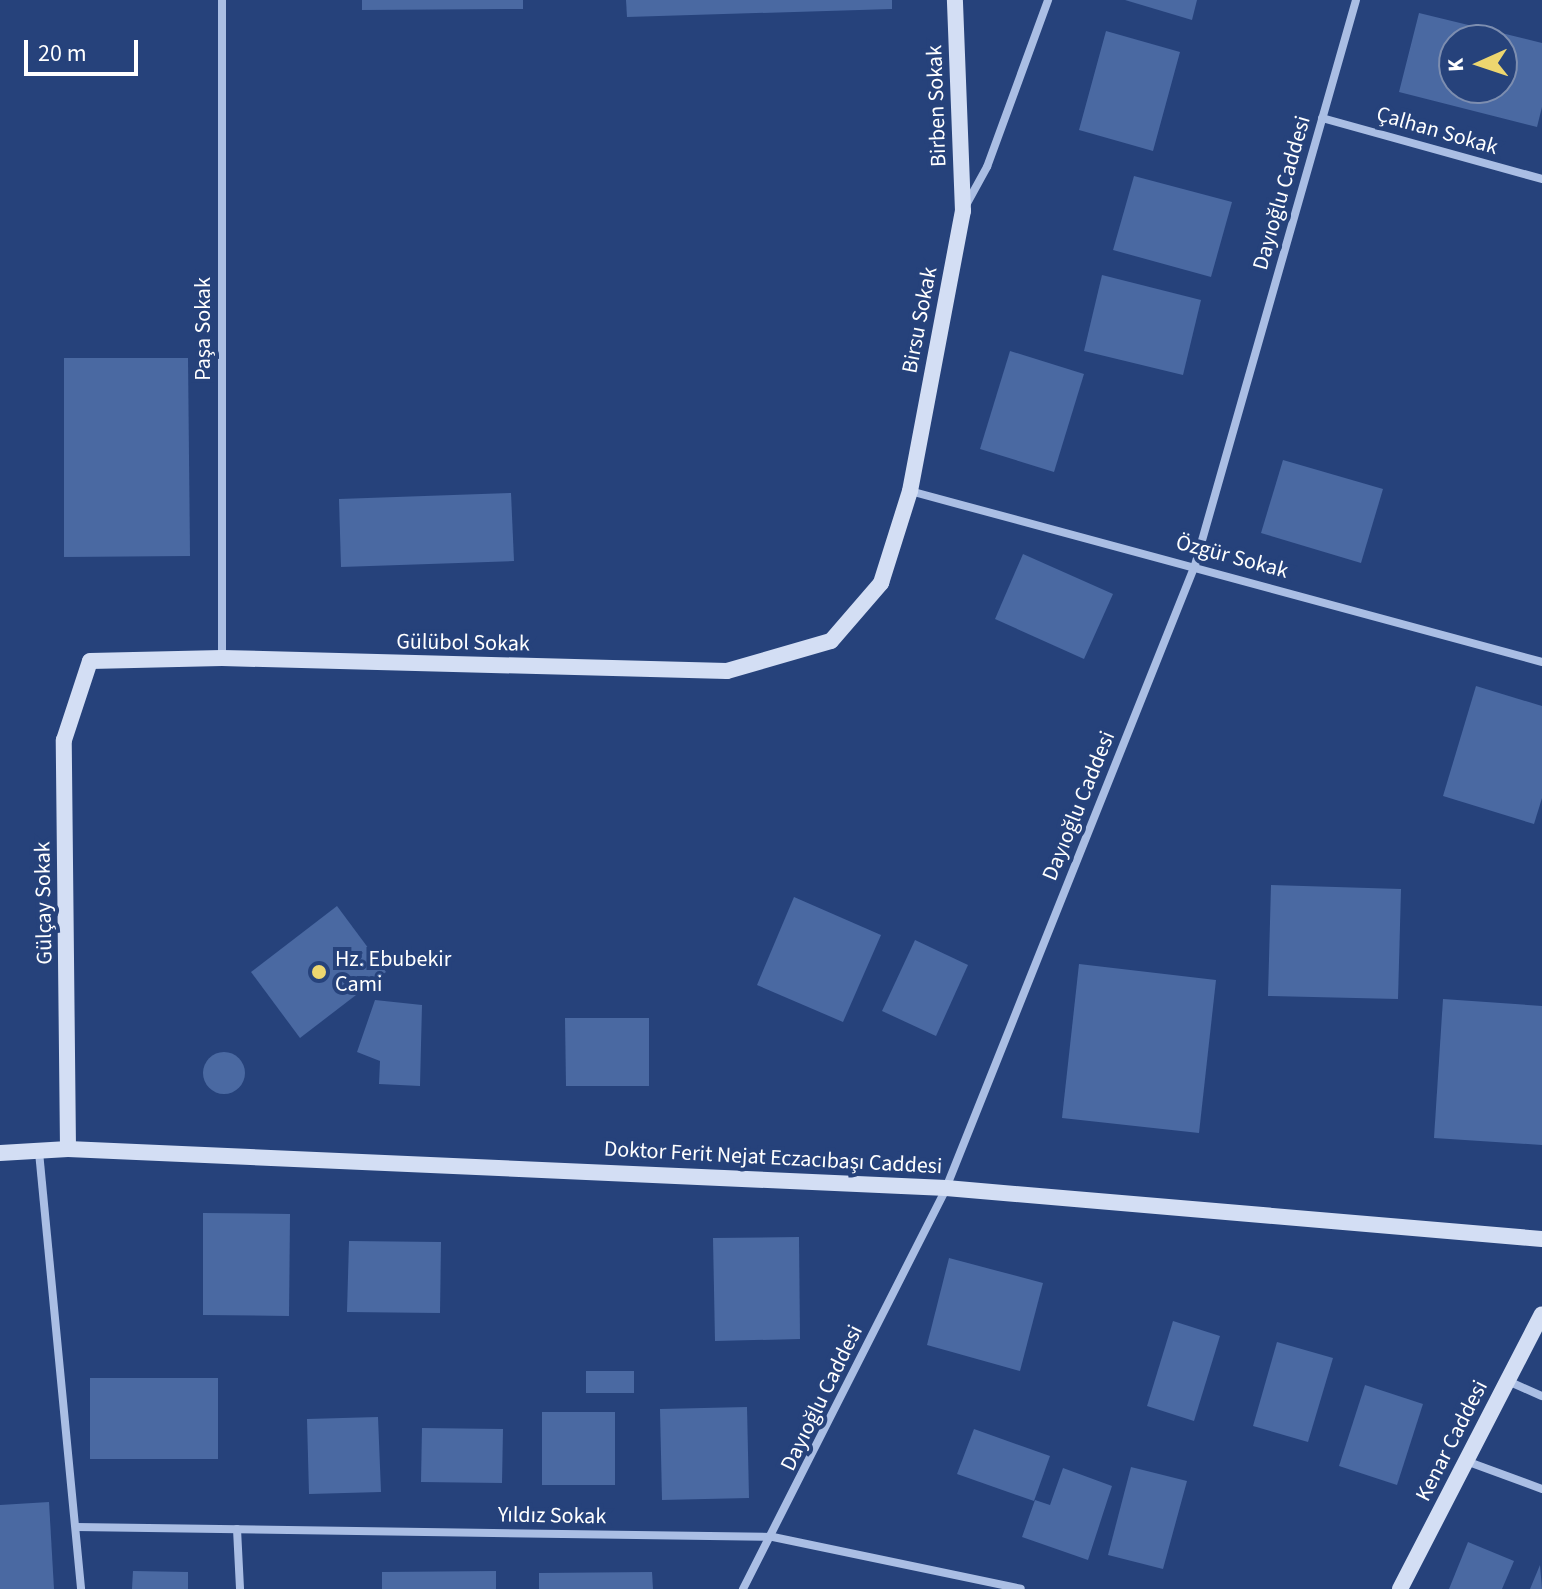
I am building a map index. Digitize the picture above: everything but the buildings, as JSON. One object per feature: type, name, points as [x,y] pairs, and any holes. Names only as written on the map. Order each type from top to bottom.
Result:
[{"type":"street","name":"Paşa Sokak","points":[[222,0],[222,658]]},
{"type":"street","name":"Birben Sokak","points":[[955,0],[963,211]]},
{"type":"street","name":"Birsu Sokak","points":[[831,641],[881,583],[910,491],[963,211],[987,167],[1048,0]]},
{"type":"street","name":"Dayıoğlu Caddesi","points":[[743,1589],[773,1537],[946,1188],[1195,565],[1356,0]]},
{"type":"street","name":"Çalhan Sokak","points":[[1322,118],[1542,179]]},
{"type":"street","name":"Özgür Sokak","points":[[910,491],[1195,565],[1542,662]]},
{"type":"street","name":"Gülübol Sokak","points":[[90,661],[222,658],[727,671],[831,641]]},
{"type":"street","name":"Gülçay Sokak","points":[[68,1149],[64,740],[90,661]]},
{"type":"street","name":"Doktor Ferit Nejat Eczacıbaşı Caddesi","points":[[0,1153],[68,1149],[946,1188],[1542,1239]]},
{"type":"street","points":[[39,1152],[81,1589]]},
{"type":"street","name":"Kenar Caddesi","points":[[1400,1589],[1542,1314]]},
{"type":"street","points":[[1508,1381],[1542,1396]]},
{"type":"street","points":[[1466,1461],[1542,1489]]},
{"type":"street","name":"Yıldız Sokak","points":[[76,1527],[773,1537],[1021,1589]]},
{"type":"street","points":[[237,1529],[240,1589]]},
{"type":"place","name":"Hz. Ebubekir Cami","points":[[319,972]]}]
